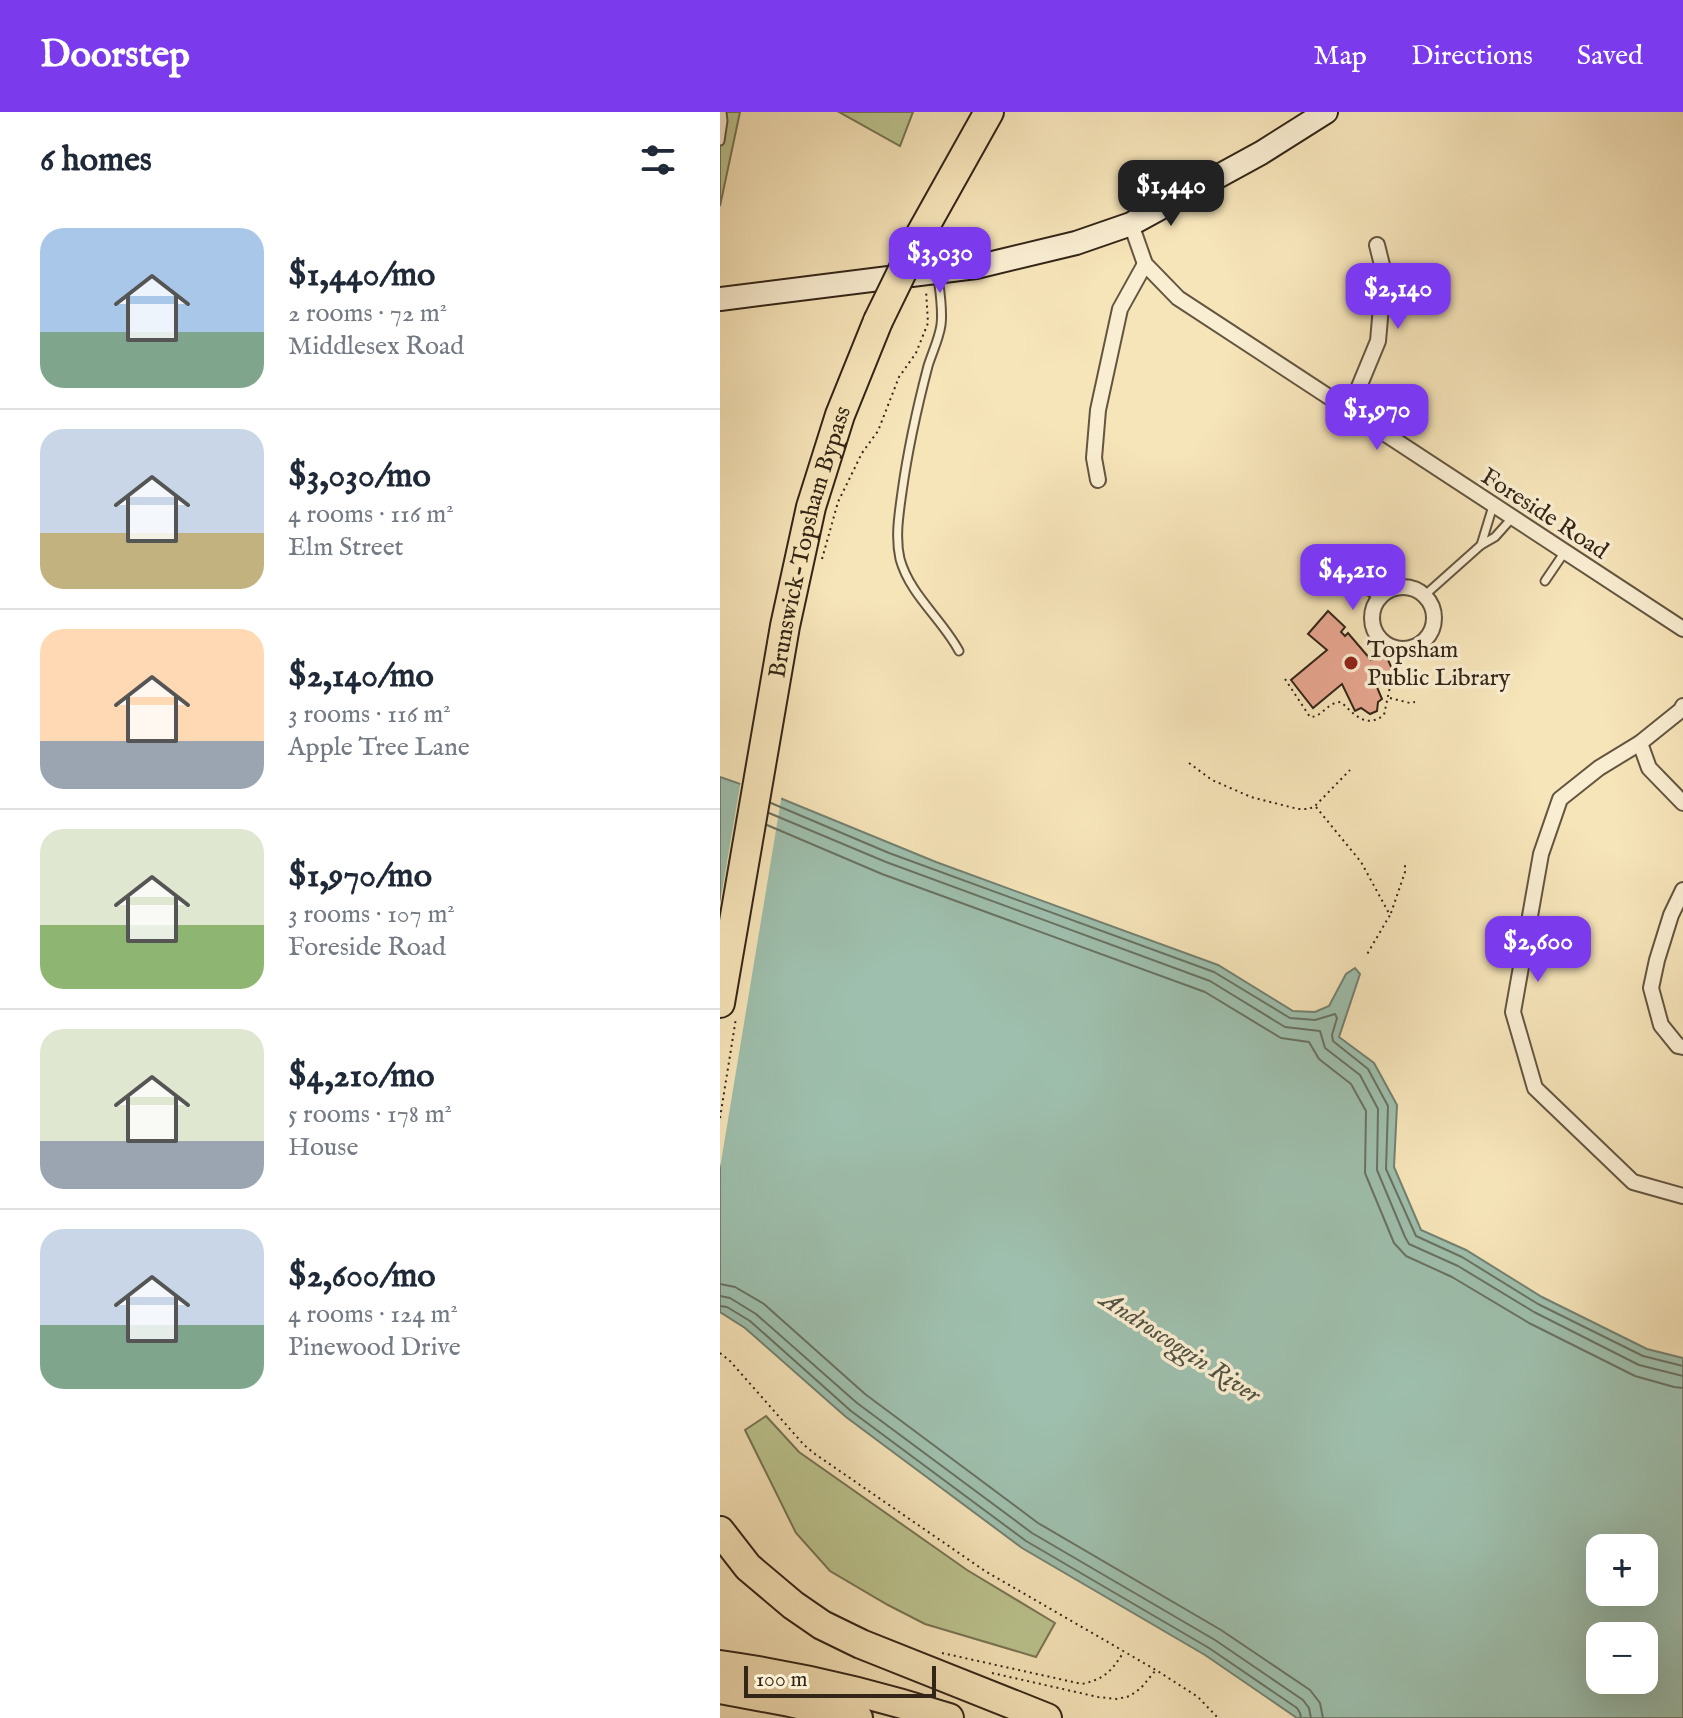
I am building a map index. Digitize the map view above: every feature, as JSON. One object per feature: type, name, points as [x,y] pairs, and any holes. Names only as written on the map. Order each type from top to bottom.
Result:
[{"type":"highway","name":"Brunswick-Topsham Bypass","points":[[720,1003],[785,626],[811,507],[840,415],[878,321],[919,237],[989,112]]},
{"type":"highway","points":[[720,1531],[748,1567],[786,1600],[822,1625],[861,1644],[1047,1718]]},
{"type":"highway","points":[[720,1665],[829,1684],[949,1718]]},
{"type":"highway","points":[[720,1689],[858,1718]]},
{"type":"main road","points":[[720,299],[976,267],[1076,243],[1131,224],[1261,153],[1326,112]]},
{"type":"street","name":"Foreside Road","points":[[1131,224],[1145,264],[1178,298],[1683,629]]},
{"type":"street","points":[[1349,411],[1378,341],[1384,273],[1377,245]]},
{"type":"street","points":[[1098,480],[1094,458],[1098,410],[1120,309],[1145,264]]},
{"type":"street","points":[[1349,573],[1381,595]]},
{"type":"street","points":[[1398,587],[1408,587],[1425,595],[1435,612],[1435,622],[1432,631],[1420,645],[1400,650],[1382,641],[1372,624],[1372,613],[1381,595],[1398,587]]},
{"type":"street","points":[[1683,706],[1640,743],[1599,768],[1560,799],[1541,854],[1513,1012],[1535,1088],[1633,1182],[1683,1196]]},
{"type":"street","points":[[1640,743],[1649,768],[1683,803]]},
{"type":"street","points":[[1683,890],[1671,915],[1651,988],[1661,1025],[1678,1046],[1683,1047]]},
{"type":"lane","points":[[720,141],[722,112]]},
{"type":"lane","points":[[931,272],[941,325],[911,437],[898,544],[910,583],[959,651]]},
{"type":"lane","points":[[1481,545],[1493,506]]},
{"type":"lane","points":[[1425,595],[1481,545],[1495,537],[1512,518]]},
{"type":"lane","points":[[1545,581],[1564,553]]},
{"type":"path","points":[[821,563],[838,502],[862,453],[878,431],[899,377],[916,353],[928,323],[931,272]]},
{"type":"path","points":[[1285,679],[1310,717],[1320,714],[1332,703],[1341,702],[1370,722],[1384,715],[1391,682],[1402,681]]},
{"type":"path","points":[[1389,698],[1415,702]]},
{"type":"path","points":[[1189,763],[1212,780],[1251,797],[1298,809],[1315,806],[1350,770]]},
{"type":"path","points":[[1315,806],[1361,862],[1390,915]]},
{"type":"path","points":[[1366,956],[1390,915],[1405,872],[1405,862]]},
{"type":"path","points":[[720,1353],[815,1454],[985,1571],[1198,1697],[1218,1718]]},
{"type":"path","points":[[931,1651],[1082,1684],[1104,1678],[1123,1653]]},
{"type":"path","points":[[993,1673],[1117,1699],[1130,1696],[1141,1688],[1156,1670]]},
{"type":"green space","points":[[720,112],[740,112],[720,206]]},
{"type":"green space","points":[[839,112],[913,112],[900,146]]},
{"type":"green space","points":[[766,1416],[799,1452],[967,1570],[1055,1623],[1036,1657],[925,1624],[830,1571],[796,1533],[745,1430]]},
{"type":"water","name":"Androscoggin River","points":[[720,777],[775,796],[936,862],[1218,965],[1293,1011],[1315,1012],[1329,1006],[1346,974],[1355,968],[1360,974],[1339,1037],[1374,1063],[1397,1105],[1394,1167],[1421,1230],[1466,1250],[1542,1297],[1647,1349],[1683,1358],[1683,1718],[1297,1718],[1205,1655],[1022,1548],[846,1417],[745,1328],[720,1312]]},
{"type":"pier","points":[[741,780],[782,794],[720,1168],[720,903]]},
{"type":"building","name":"Topsham Public Library","points":[[1328,611],[1345,627],[1341,632],[1345,636],[1348,633],[1371,660],[1386,655],[1395,676],[1376,685],[1382,699],[1378,702],[1377,711],[1370,714],[1361,708],[1355,711],[1342,684],[1313,708],[1291,680],[1327,650],[1308,634]]},
{"type":"place","name":"Topsham Public Library","points":[[1351,663]]}]
